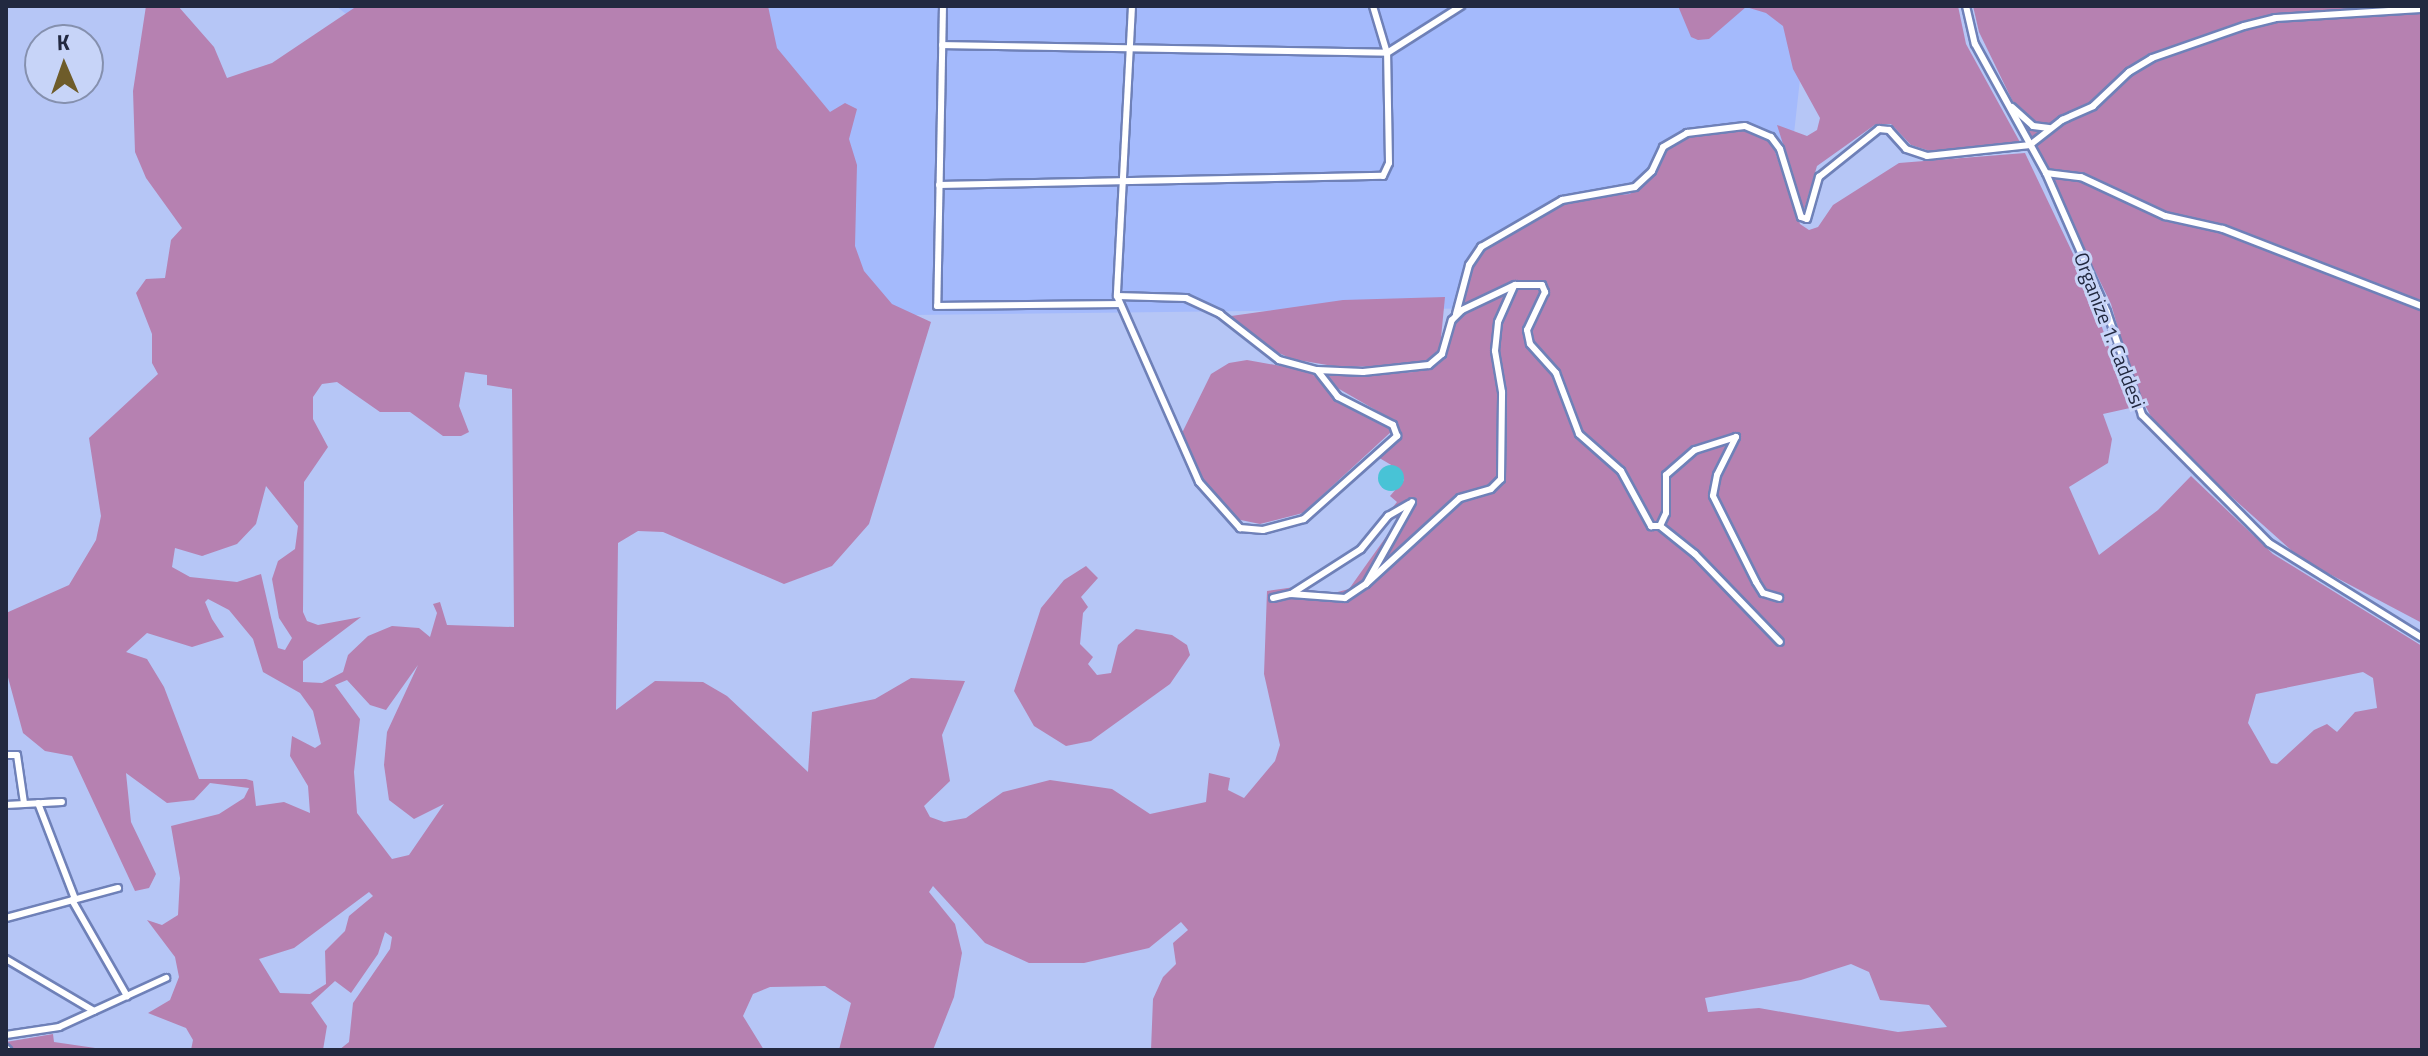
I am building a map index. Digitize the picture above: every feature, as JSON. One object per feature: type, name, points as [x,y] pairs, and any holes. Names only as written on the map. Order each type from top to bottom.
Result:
[{"type":"street","points":[[943,6],[937,306],[1186,298],[1220,314],[1279,360],[1317,370],[1402,371],[1429,365],[1442,354],[1469,265],[1481,247],[1562,200],[1635,187],[1652,171],[1663,147],[1687,133],[1745,126],[1773,139],[1805,219],[1811,217],[1810,195],[1819,177],[1879,129],[1889,130],[1906,149],[1927,156],[2030,145],[2052,128],[2093,106],[2129,72],[2152,58],[2244,26],[2288,16],[2422,9]]},
{"type":"street","points":[[1132,6],[1121,181],[1118,300],[1199,482],[1240,528],[1263,530],[1304,519],[1397,436],[1393,425],[1338,397],[1317,370]]},
{"type":"street","points":[[939,185],[1383,176],[1389,163],[1387,53],[1373,6]]},
{"type":"street","points":[[942,45],[1387,53],[1461,6]]},
{"type":"street","name":"Organize 1. Caddesi","points":[[1966,6],[1975,44],[2046,173],[2151,428],[2269,543],[2422,638]]},
{"type":"street","points":[[2009,105],[2033,126],[2052,128]]},
{"type":"street","points":[[2046,173],[2081,177],[2165,216],[2223,229],[2422,306]]},
{"type":"street","points":[[1456,314],[1515,285],[1544,287],[1527,330],[1530,344],[1556,373],[1579,434],[1621,471],[1649,524],[1660,526],[1695,554],[1780,642]]},
{"type":"street","points":[[1273,598],[1291,594],[1345,598],[1366,584],[1460,498],[1491,489],[1501,479],[1502,392],[1495,351],[1498,322],[1515,285]]},
{"type":"street","points":[[1660,526],[1666,513],[1666,475],[1695,450],[1733,435],[1736,442],[1717,475],[1713,496],[1763,593],[1779,598]]},
{"type":"street","points":[[1291,594],[1361,549],[1388,516],[1412,502],[1366,584]]},
{"type":"street","points":[[6,755],[17,755],[24,803]]},
{"type":"street","points":[[6,805],[62,802]]},
{"type":"street","points":[[38,803],[74,900],[127,996]]},
{"type":"street","points":[[6,917],[118,888]]},
{"type":"street","points":[[6,959],[94,1011]]},
{"type":"street","points":[[6,1035],[59,1027],[166,978]]},
{"type":"shaded area","points":[[146,6],[178,6],[214,47],[227,78],[272,63],[357,6],[768,6],[777,48],[830,112],[845,103],[857,109],[849,139],[857,165],[855,246],[864,271],[892,304],[931,322],[869,524],[832,566],[784,584],[663,532],[638,531],[618,543],[616,710],[655,681],[703,682],[727,696],[808,772],[812,712],[875,699],[911,678],[965,681],[942,735],[950,781],[924,806],[930,817],[944,822],[966,818],[1003,792],[1050,780],[1112,789],[1150,814],[1206,802],[1209,773],[1230,778],[1228,790],[1244,798],[1275,761],[1280,745],[1264,674],[1267,591],[1295,587],[1330,594],[1349,589],[1398,520],[1388,513],[1397,502],[1390,496],[1404,480],[1398,469],[1376,456],[1397,436],[1398,423],[1334,386],[1328,376],[1414,372],[1439,364],[1469,271],[1488,245],[1506,233],[1574,199],[1630,194],[1670,147],[1690,135],[1739,129],[1771,140],[1800,224],[1809,230],[1818,227],[1833,205],[1899,163],[2025,153],[2086,281],[2130,408],[2103,414],[2112,439],[2108,463],[2069,487],[2099,555],[2158,510],[2191,476],[2273,554],[2422,646],[2422,1050],[1151,1050],[1153,999],[1163,977],[1176,964],[1173,943],[1188,930],[1181,922],[1149,948],[1084,963],[1029,963],[985,943],[933,886],[929,892],[955,924],[962,953],[954,997],[933,1050],[839,1050],[851,1003],[825,986],[770,987],[753,994],[743,1016],[764,1050],[339,1050],[349,1042],[353,1003],[390,949],[392,937],[385,932],[378,954],[351,993],[335,981],[311,1003],[327,1026],[323,1050],[191,1050],[193,1040],[186,1028],[148,1013],[170,1000],[179,977],[175,957],[147,920],[162,925],[178,915],[180,878],[171,826],[219,814],[244,798],[249,788],[210,783],[194,800],[167,803],[126,773],[131,822],[156,874],[149,888],[135,891],[72,756],[45,751],[23,733],[6,670],[6,613],[69,585],[96,540],[101,516],[89,438],[158,374],[152,363],[152,334],[136,293],[146,279],[165,278],[171,240],[182,228],[146,178],[135,152],[133,91]],"holes":[[[465,372],[487,375],[487,385],[512,389],[514,627],[447,625],[440,602],[433,604],[437,613],[430,637],[419,628],[392,626],[368,636],[348,655],[343,672],[322,683],[303,682],[303,661],[361,617],[318,625],[307,621],[303,612],[304,482],[328,447],[313,419],[313,397],[322,384],[337,382],[380,412],[410,412],[443,436],[461,436],[469,432],[459,406]],[[266,486],[298,526],[295,549],[278,561],[272,579],[279,618],[292,638],[285,650],[278,648],[261,574],[237,582],[190,577],[172,567],[175,548],[202,556],[237,544],[256,524]],[[208,599],[229,610],[253,639],[263,672],[300,693],[313,711],[321,744],[315,748],[292,736],[290,756],[308,786],[310,813],[284,802],[256,806],[253,781],[199,779],[164,687],[147,659],[126,652],[147,633],[192,647],[224,637],[205,602]],[[418,665],[387,732],[384,765],[389,800],[414,819],[444,804],[409,855],[392,859],[357,813],[354,772],[360,719],[335,685],[347,680],[370,705],[386,710]],[[2363,672],[2373,678],[2377,708],[2355,712],[2337,732],[2327,724],[2314,730],[2277,764],[2271,763],[2248,723],[2256,694]],[[369,892],[373,896],[349,916],[345,931],[325,951],[326,984],[310,994],[280,993],[259,959],[294,948]],[[1851,964],[1869,972],[1880,1000],[1929,1005],[1947,1027],[1898,1032],[1759,1008],[1708,1012],[1705,998],[1801,980]]]},
{"type":"shaded area","points":[[336,6],[1805,6],[1807,16],[1775,305],[730,317]]},
{"type":"shaded area","points":[[1678,6],[1958,6],[1966,44],[2021,144],[1933,152],[1911,145],[1891,124],[1876,124],[1817,166],[1804,210],[1777,125],[1807,136],[1817,130],[1820,118],[1793,69],[1783,26],[1766,13],[1746,7],[1709,39],[1698,40],[1691,37]]},
{"type":"shaded area","points":[[1973,6],[2422,6],[2422,623],[2301,559],[2159,432],[2134,384],[2111,304],[1979,32]]},
{"type":"shaded area","points":[[1445,297],[1440,348],[1428,360],[1405,366],[1339,367],[1292,359],[1270,349],[1231,316],[1343,300]]},
{"type":"shaded area","points":[[1247,360],[1309,371],[1333,393],[1391,425],[1392,431],[1303,513],[1260,524],[1236,519],[1221,504],[1199,473],[1182,433],[1211,374],[1229,363]]},
{"type":"shaded area","points":[[1391,465],[1400,469],[1404,478],[1400,487],[1391,491],[1382,487],[1378,478],[1382,469]]},
{"type":"shaded area","points":[[1086,566],[1098,578],[1081,597],[1088,607],[1083,613],[1080,644],[1093,657],[1088,664],[1097,675],[1111,673],[1118,645],[1136,629],[1172,635],[1187,645],[1190,655],[1170,684],[1091,741],[1066,746],[1034,726],[1014,691],[1041,608],[1064,580]]},
{"type":"shaded area","points":[[53,1034],[54,1042],[109,1050],[6,1050],[6,1042]]}]
